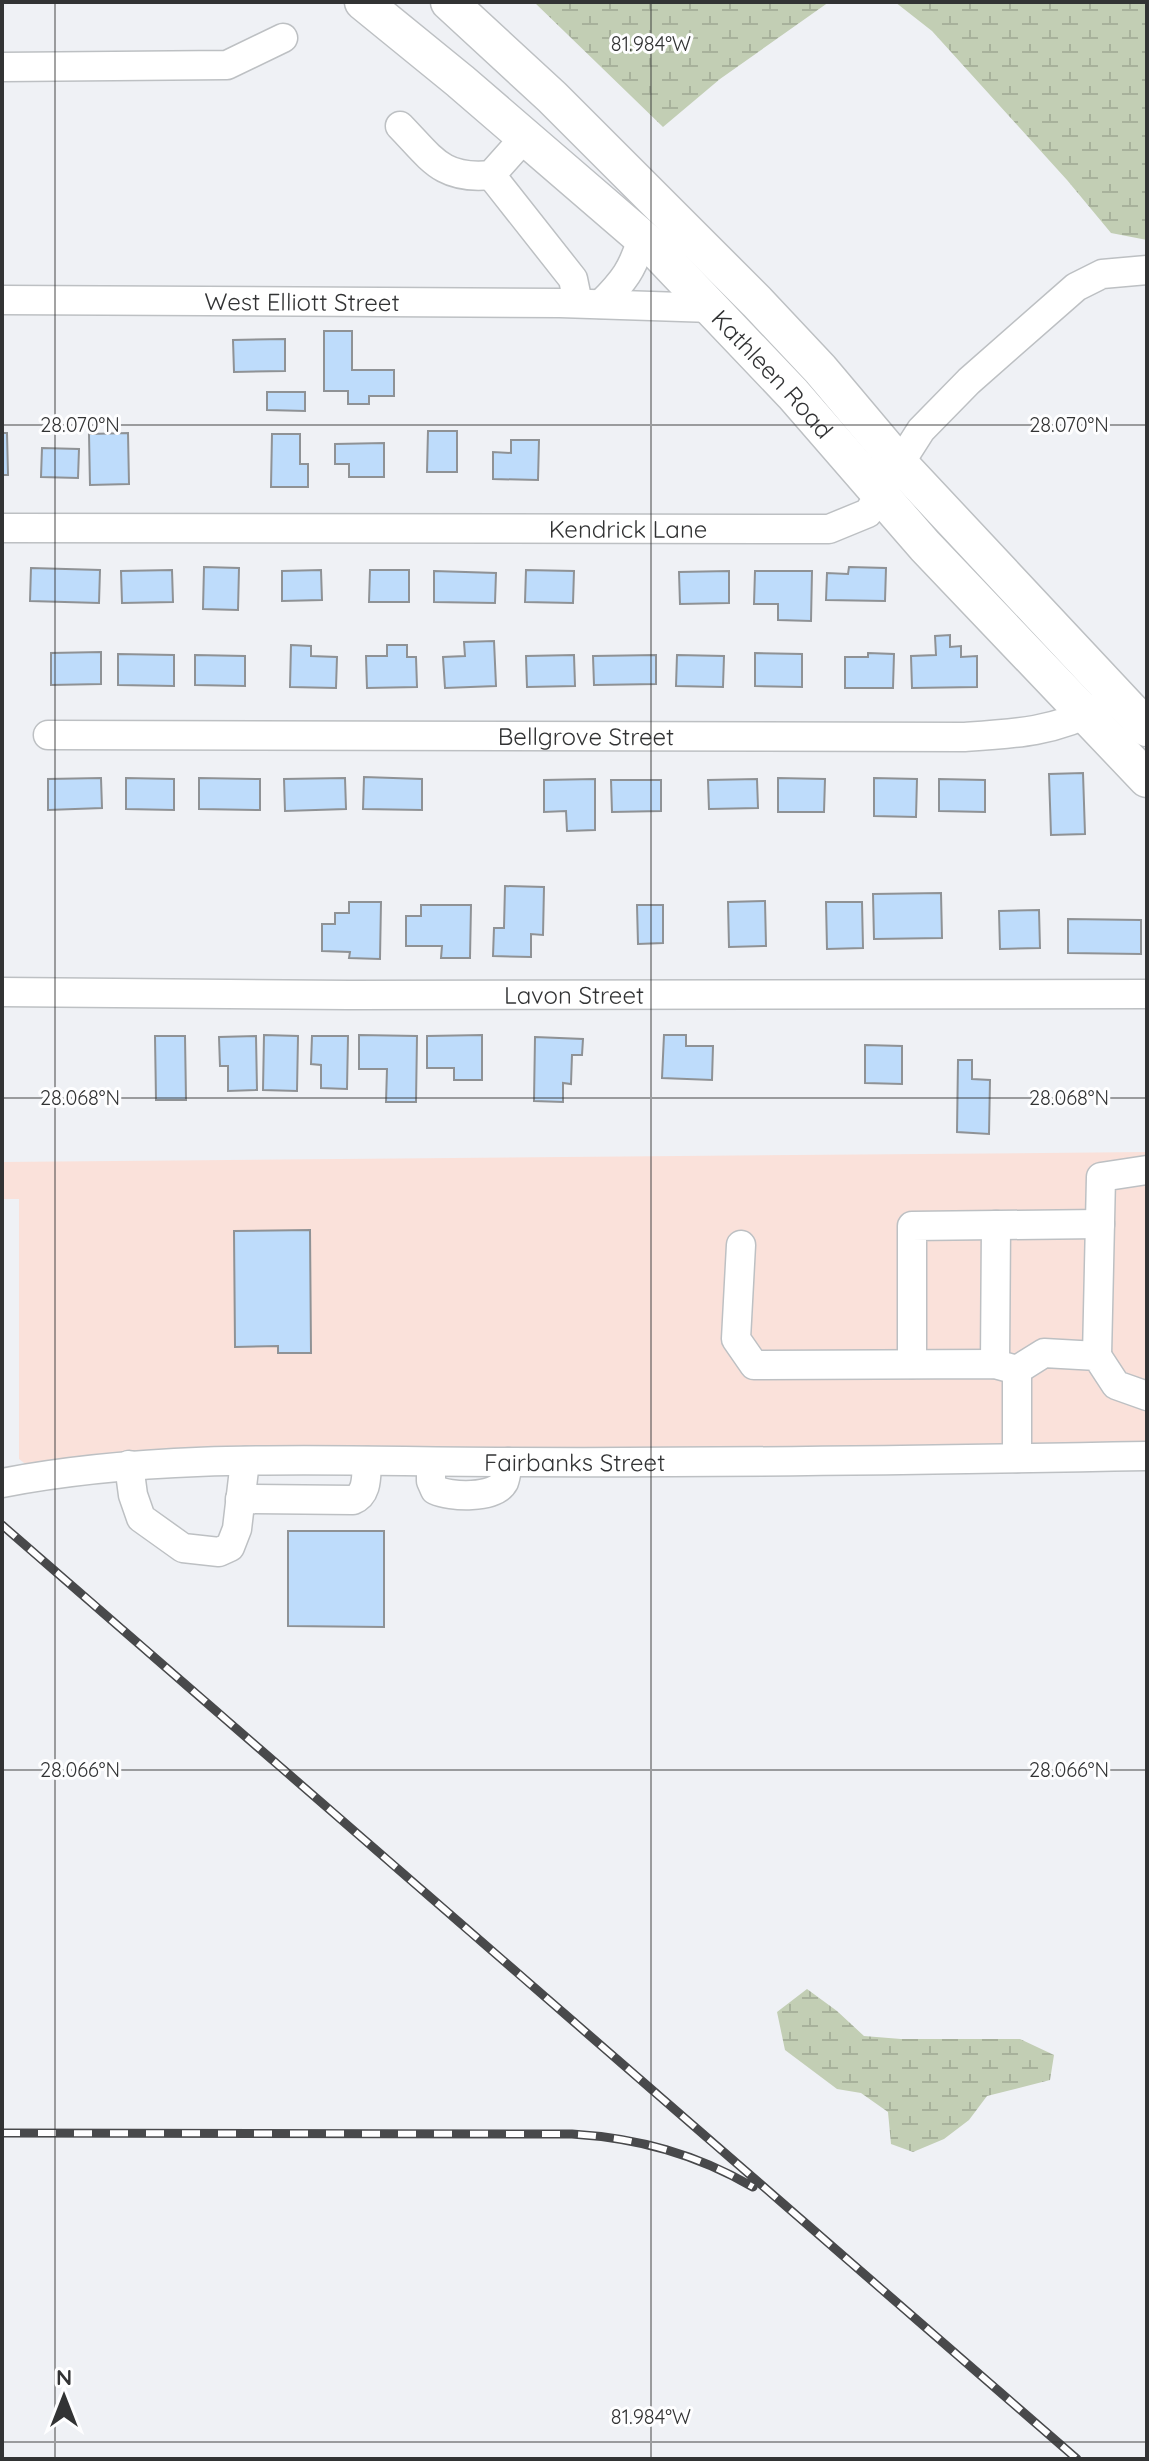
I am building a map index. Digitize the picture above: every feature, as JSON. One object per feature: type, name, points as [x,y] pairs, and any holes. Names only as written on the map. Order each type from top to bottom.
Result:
[{"type":"main road","name":"Kathleen Road","points":[[363,2],[642,238],[793,394],[925,546],[1147,779]]},
{"type":"main road","name":"Kathleen Road","points":[[449,2],[552,97],[700,243],[820,369],[900,464],[1147,728]]},
{"type":"street","points":[[2,67],[227,65],[283,38]]},
{"type":"street","points":[[400,126],[442,169],[469,177],[491,175],[525,137]]},
{"type":"street","points":[[491,175],[590,304],[624,282],[634,264],[642,238]]},
{"type":"street","name":"Kendrick Lane","points":[[2,528],[829,529],[868,513],[921,430],[969,381],[1076,287],[1102,274],[1147,270]]},
{"type":"street","name":"West Elliott Street","points":[[2,300],[590,304],[712,308]]},
{"type":"street","name":"Bellgrove Street","points":[[48,735],[963,737],[1034,732],[1085,716],[1118,697]]},
{"type":"street","name":"Lavon Street","points":[[2,992],[1147,994]]},
{"type":"street","points":[[1147,1170],[1101,1177],[1097,1356],[1116,1385],[1147,1396]]},
{"type":"street","points":[[912,1364],[912,1226],[1100,1224]]},
{"type":"street","points":[[996,1225],[1006,1367],[1017,1458]]},
{"type":"street","points":[[741,1245],[736,1339],[754,1365],[1006,1367],[1044,1353],[1097,1356]]},
{"type":"street","name":"Fairbanks Street","points":[[13,1480],[129,1465],[245,1461],[508,1462],[1147,1456]]},
{"type":"street","points":[[2,1459],[13,1480]]},
{"type":"street","points":[[129,1465],[133,1495],[141,1518],[183,1548],[219,1552],[230,1547],[237,1529],[245,1461]]},
{"type":"street","points":[[240,1499],[353,1500],[363,1491],[367,1461]]},
{"type":"shaded area","points":[[1147,1152],[1147,1445],[28,1466],[19,1459],[19,1199],[2,1199],[2,1162]]},
{"type":"green space","points":[[534,2],[829,2],[720,79],[663,127]]},
{"type":"green space","points":[[895,2],[1147,2],[1147,240],[1111,233],[932,31]]},
{"type":"green space","points":[[807,1989],[864,2036],[1020,2039],[1054,2055],[1050,2080],[987,2096],[969,2120],[944,2139],[913,2152],[891,2144],[888,2112],[861,2093],[837,2089],[785,2050],[777,2012]]},
{"type":"building","points":[[324,331],[352,331],[352,370],[394,370],[394,396],[369,396],[369,404],[348,404],[348,391],[324,391]]},
{"type":"building","points":[[285,339],[285,371],[234,372],[233,340]]},
{"type":"building","points":[[267,392],[305,392],[305,411],[267,410]]},
{"type":"building","points":[[428,431],[457,431],[457,472],[427,472]]},
{"type":"building","points":[[2,433],[7,433],[8,475],[2,475]]},
{"type":"building","points":[[128,433],[129,484],[90,485],[89,434]]},
{"type":"building","points":[[272,434],[300,434],[300,464],[308,464],[308,487],[271,487]]},
{"type":"building","points":[[511,440],[539,440],[538,480],[493,479],[493,452],[511,453]]},
{"type":"building","points":[[384,443],[384,477],[349,477],[349,464],[335,464],[335,444]]},
{"type":"building","points":[[42,448],[79,449],[78,478],[41,477]]},
{"type":"building","points":[[204,567],[239,568],[238,610],[203,609]]},
{"type":"building","points":[[849,567],[886,568],[885,601],[826,600],[827,573],[848,574]]},
{"type":"building","points":[[31,568],[100,570],[99,603],[30,601]]},
{"type":"building","points":[[172,570],[173,602],[122,603],[121,571]]},
{"type":"building","points":[[321,570],[322,600],[282,601],[282,571]]},
{"type":"building","points":[[370,570],[409,570],[409,602],[369,602]]},
{"type":"building","points":[[526,570],[574,571],[573,603],[525,602]]},
{"type":"building","points":[[434,571],[496,573],[495,603],[434,602]]},
{"type":"building","points":[[729,571],[729,603],[680,604],[679,572]]},
{"type":"building","points":[[755,571],[812,571],[811,621],[778,620],[778,604],[754,604]]},
{"type":"building","points":[[950,635],[950,647],[961,646],[961,657],[977,656],[977,687],[912,688],[911,656],[936,655],[935,636]]},
{"type":"building","points":[[494,641],[496,686],[445,688],[443,657],[465,656],[464,642]]},
{"type":"building","points":[[291,645],[311,646],[311,656],[337,657],[336,688],[290,687]]},
{"type":"building","points":[[387,645],[407,645],[407,657],[416,657],[417,687],[367,688],[366,656],[387,656]]},
{"type":"building","points":[[101,652],[101,684],[51,685],[51,653]]},
{"type":"building","points":[[755,653],[802,654],[802,687],[755,686]]},
{"type":"building","points":[[868,653],[894,654],[893,688],[845,688],[845,657],[868,657]]},
{"type":"building","points":[[118,654],[174,655],[174,686],[118,685]]},
{"type":"building","points":[[195,655],[245,656],[245,686],[195,685]]},
{"type":"building","points":[[574,655],[575,686],[527,687],[526,656]]},
{"type":"building","points":[[656,655],[656,684],[594,685],[593,656]]},
{"type":"building","points":[[677,655],[724,656],[723,687],[676,686]]},
{"type":"building","points":[[1083,773],[1085,834],[1051,835],[1049,774]]},
{"type":"building","points":[[364,777],[422,779],[422,810],[363,809]]},
{"type":"building","points":[[101,778],[102,808],[48,810],[48,779]]},
{"type":"building","points":[[126,778],[174,779],[174,810],[126,809]]},
{"type":"building","points":[[199,778],[260,779],[260,810],[199,809]]},
{"type":"building","points":[[345,778],[346,809],[285,811],[284,779]]},
{"type":"building","points":[[778,778],[825,779],[824,812],[778,812]]},
{"type":"building","points":[[874,778],[917,779],[916,817],[874,816]]},
{"type":"building","points":[[595,779],[595,830],[567,831],[566,811],[544,812],[544,780]]},
{"type":"building","points":[[757,779],[758,808],[709,809],[708,780]]},
{"type":"building","points":[[939,779],[985,780],[985,812],[939,811]]},
{"type":"building","points":[[611,780],[661,780],[661,811],[612,812]]},
{"type":"building","points":[[505,886],[544,887],[543,935],[531,934],[531,957],[493,956],[494,928],[504,928]]},
{"type":"building","points":[[941,893],[942,938],[874,939],[873,894]]},
{"type":"building","points":[[765,901],[766,946],[729,947],[728,902]]},
{"type":"building","points":[[349,902],[381,902],[380,959],[349,958],[350,952],[322,951],[322,924],[335,924],[335,913],[349,913]]},
{"type":"building","points":[[826,902],[862,902],[863,948],[827,949]]},
{"type":"building","points":[[421,905],[471,905],[470,958],[441,958],[442,946],[406,946],[406,916],[421,916]]},
{"type":"building","points":[[637,905],[663,905],[663,943],[638,944]]},
{"type":"building","points":[[1039,910],[1040,948],[1000,949],[999,911]]},
{"type":"building","points":[[1068,919],[1141,920],[1141,954],[1068,953]]},
{"type":"building","points":[[264,1035],[298,1036],[297,1091],[263,1090]]},
{"type":"building","points":[[359,1035],[417,1036],[416,1102],[386,1102],[387,1069],[359,1069]]},
{"type":"building","points":[[482,1035],[482,1080],[454,1080],[454,1068],[427,1068],[427,1036]]},
{"type":"building","points":[[664,1035],[686,1035],[686,1046],[713,1046],[712,1080],[662,1078]]},
{"type":"building","points":[[155,1036],[185,1036],[186,1100],[156,1100]]},
{"type":"building","points":[[256,1036],[257,1090],[228,1091],[228,1066],[220,1066],[219,1037]]},
{"type":"building","points":[[312,1036],[348,1036],[347,1089],[321,1088],[321,1065],[311,1064]]},
{"type":"building","points":[[535,1037],[583,1039],[582,1055],[572,1055],[571,1084],[563,1083],[563,1102],[534,1101]]},
{"type":"building","points":[[865,1045],[902,1046],[902,1084],[865,1083]]},
{"type":"building","points":[[958,1060],[972,1060],[972,1079],[990,1080],[989,1134],[957,1132]]},
{"type":"building","points":[[310,1230],[311,1353],[278,1353],[278,1346],[235,1347],[234,1231]]},
{"type":"building","points":[[288,1531],[384,1531],[384,1627],[288,1626]]},
{"type":"railway","points":[[2,1525],[1077,2459]]},
{"type":"railway","points":[[2,2133],[572,2134],[620,2139],[666,2150],[710,2165],[753,2187]]}]
